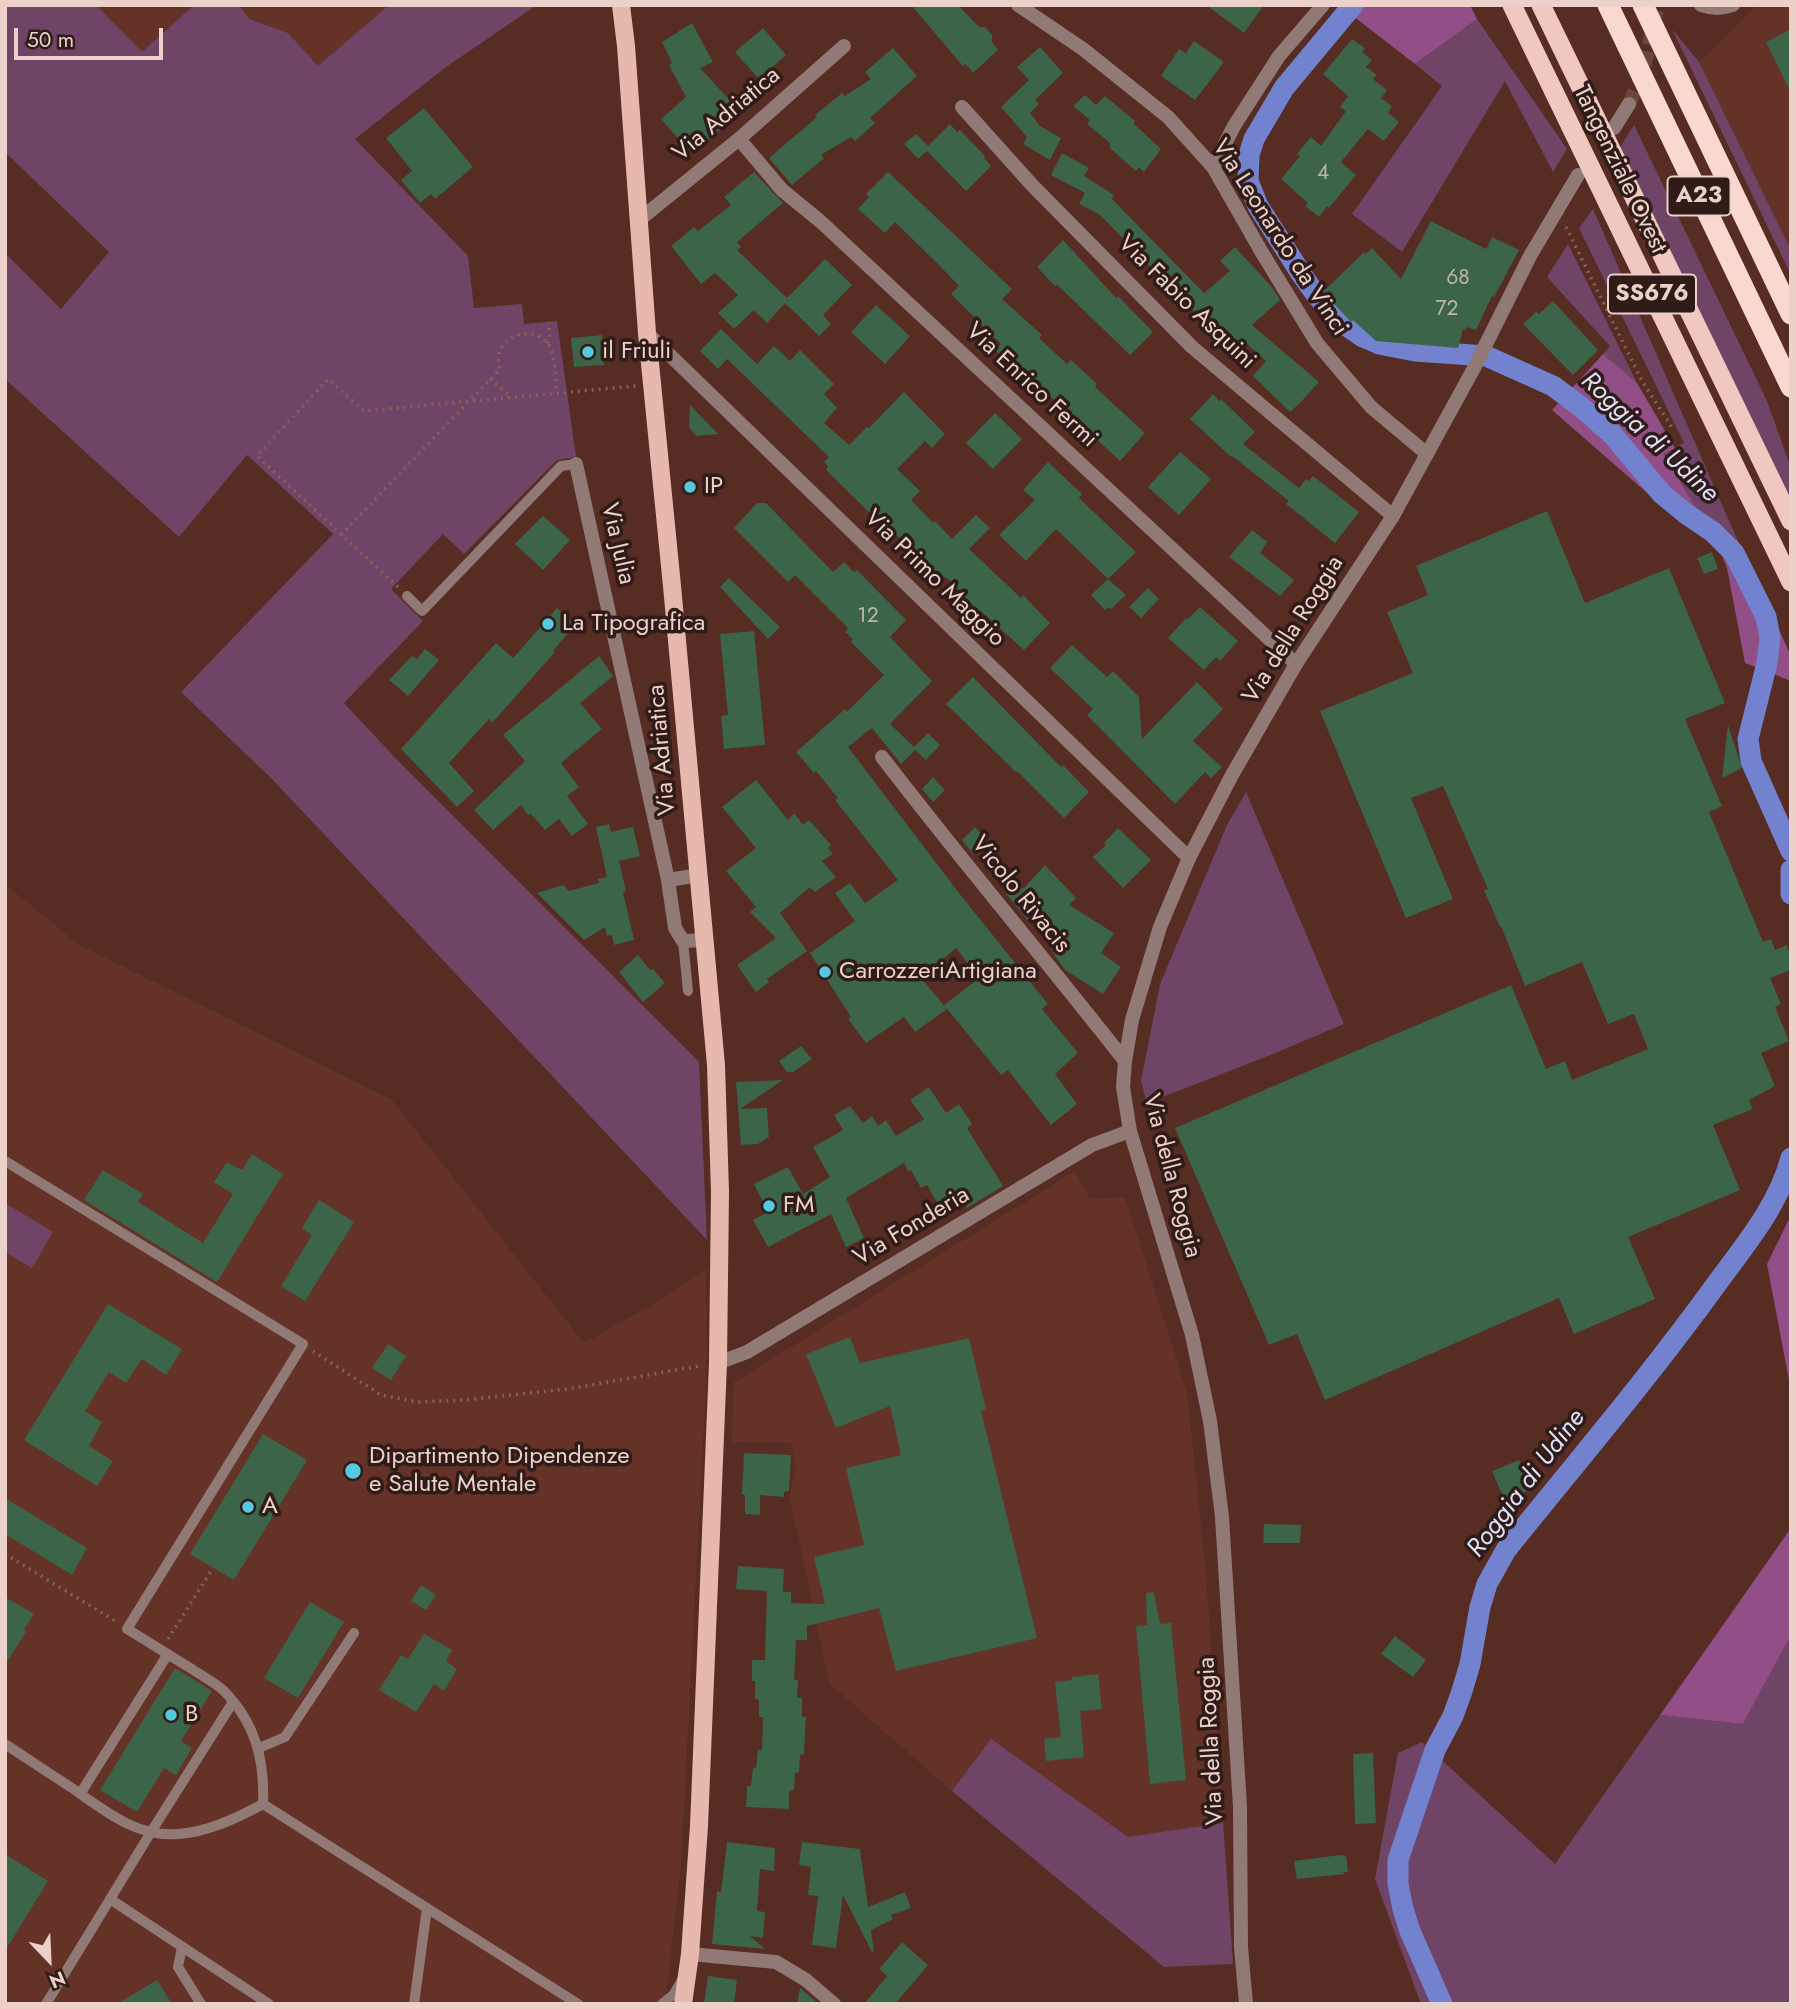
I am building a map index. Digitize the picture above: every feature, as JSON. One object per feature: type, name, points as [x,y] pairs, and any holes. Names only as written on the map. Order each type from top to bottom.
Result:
[{"type":"highway","points":[[1505,5],[1560,103]]},
{"type":"highway","name":"Tangenziale Ovest","points":[[1512,5],[1791,582]]},
{"type":"highway","name":"Tangenziale Ovest","points":[[1541,5],[1791,521]]},
{"type":"highway","name":"A23","points":[[1608,5],[1791,387]]},
{"type":"highway","name":"A23","points":[[1643,5],[1791,314]]},
{"type":"main road","name":"Via Adriatica","points":[[621,5],[647,333],[706,940],[716,1065],[720,1192],[718,1363],[699,1826],[690,1954],[683,2004]]},
{"type":"street","name":"Via Leonardo da Vinci","points":[[1018,5],[1083,49],[1168,117],[1213,167],[1317,342],[1371,407],[1427,454]]},
{"type":"street","points":[[1213,167],[1234,125],[1279,56],[1323,5]]},
{"type":"street","points":[[1701,5],[1725,8],[1733,5]]},
{"type":"street","name":"Via Adriatica","points":[[639,220],[739,139],[844,46]]},
{"type":"street","points":[[1614,128],[1629,103]]},
{"type":"street","name":"Via Fabio Asquini","points":[[962,107],[1032,185],[1192,347],[1393,516]]},
{"type":"street","name":"Via Enrico Fermi","points":[[739,139],[782,190],[820,220],[1296,664]]},
{"type":"street","name":"Via della Roggia","points":[[1246,2004],[1241,1947],[1240,1807],[1222,1517],[1210,1421],[1192,1335],[1130,1130],[1124,1087],[1132,1020],[1160,927],[1189,858],[1232,775],[1296,664],[1393,516],[1474,369],[1530,256],[1578,175]]},
{"type":"street","name":"Via Primo Maggio","points":[[647,333],[1189,858]]},
{"type":"street","name":"Via Julia","points":[[576,464],[668,880],[675,928],[683,941]]},
{"type":"street","name":"Vicolo Rivacis","points":[[882,757],[946,841],[1125,1061]]},
{"type":"street","points":[[668,880],[699,875]]},
{"type":"street","points":[[683,941],[706,940]]},
{"type":"street","name":"Via Fonderia","points":[[718,1363],[747,1352],[1092,1146],[1130,1130]]},
{"type":"street","points":[[690,1954],[776,1962],[806,1980],[834,2004]]},
{"type":"lane","points":[[407,596],[422,611],[561,466],[576,464]]},
{"type":"lane","name":"Via Julia","points":[[683,941],[688,991]]},
{"type":"lane","points":[[5,1161],[303,1344],[127,1629],[221,1688],[233,1702],[259,1748],[264,1775],[263,1804]]},
{"type":"lane","points":[[259,1748],[285,1737],[354,1633]]},
{"type":"lane","points":[[80,1794],[165,1652]]},
{"type":"lane","points":[[46,2004],[233,1702]]},
{"type":"lane","points":[[5,1744],[120,1820],[151,1832],[176,1835],[204,1830],[238,1818],[263,1804]]},
{"type":"lane","points":[[263,1804],[578,2004]]},
{"type":"lane","points":[[110,1899],[269,2004]]},
{"type":"lane","points":[[414,2004],[427,1908]]},
{"type":"lane","points":[[182,1947],[178,1967],[201,2004]]},
{"type":"lane","points":[[662,2004],[674,1993],[682,1980],[690,1954]]},
{"type":"path","points":[[1572,237],[1642,382],[1673,429]]},
{"type":"path","points":[[547,342],[550,338],[549,322]]},
{"type":"path","points":[[341,535],[500,369],[499,352],[507,340],[528,333],[537,334],[547,342],[552,355],[557,393]]},
{"type":"path","points":[[407,596],[257,456],[328,379],[364,411],[652,384]]},
{"type":"path","points":[[490,379],[512,397]]},
{"type":"path","points":[[303,1344],[381,1395],[418,1402],[568,1389],[718,1363]]},
{"type":"path","points":[[5,1554],[127,1629]]},
{"type":"path","points":[[165,1652],[213,1568]]},
{"type":"shaded area","points":[[5,5],[96,5],[142,52],[194,5],[238,5],[250,19],[288,33],[318,66],[389,5],[537,5],[446,67],[355,139],[468,256],[474,308],[522,304],[524,324],[557,321],[576,457],[557,460],[464,554],[443,534],[391,589],[423,621],[344,703],[404,767],[699,1062],[707,1240],[271,778],[181,692],[333,534],[247,455],[179,537],[5,379],[5,253],[61,309],[109,252],[5,152]]},
{"type":"shaded area","points":[[96,5],[194,5],[142,53]]},
{"type":"shaded area","points":[[238,5],[389,5],[318,67],[288,33],[250,19]]},
{"type":"shaded area","points":[[1363,5],[1470,5],[1477,19],[1415,64],[1353,16]]},
{"type":"shaded area","points":[[1757,5],[1791,5],[1791,250],[1699,62]]},
{"type":"shaded area","points":[[1477,19],[1567,149],[1553,172],[1505,81],[1402,252],[1352,214],[1442,86],[1415,64]]},
{"type":"shaded area","points":[[1672,29],[1699,62],[1791,250],[1791,275]]},
{"type":"shaded area","points":[[1634,125],[1767,401],[1791,468],[1791,506],[1619,149]]},
{"type":"shaded area","points":[[1593,209],[1737,539],[1719,548],[1664,453],[1684,443],[1579,228]]},
{"type":"shaded area","points":[[1568,244],[1637,383],[1603,354],[1610,346],[1547,277]]},
{"type":"shaded area","points":[[1603,354],[1637,383],[1675,448],[1664,454],[1719,547],[1737,539],[1791,656],[1791,681],[1745,663],[1727,568],[1719,548],[1654,499],[1552,410]]},
{"type":"shaded area","points":[[1246,792],[1344,1024],[1147,1103],[1141,1081],[1160,984],[1227,825]]},
{"type":"shaded area","name":"Dipartimento Dipendenze e Salute Mentale","points":[[5,884],[78,944],[392,1100],[584,1343],[651,1305],[706,1269],[705,1408],[681,1866],[665,2004],[5,2004]]},
{"type":"shaded area","points":[[1075,1171],[1090,1199],[1125,1197],[1187,1392],[1206,1573],[1233,1964],[1164,1967],[952,1791],[829,1683],[789,1498],[796,1468],[791,1443],[732,1442],[733,1383]]},
{"type":"shaded area","points":[[5,1203],[53,1232],[32,1268],[5,1252]]},
{"type":"shaded area","points":[[1791,1215],[1791,1391],[1767,1264]]},
{"type":"shaded area","points":[[1791,1528],[1791,1635],[1743,1724],[1660,1715]]},
{"type":"shaded area","points":[[1791,1635],[1791,2004],[1421,2004],[1375,1879],[1398,1753],[1422,1742],[1555,1864],[1660,1715],[1743,1724]]},
{"type":"shaded area","points":[[991,1739],[1128,1837],[1223,1823],[1233,1964],[1164,1967],[952,1791]]},
{"type":"building","points":[[911,5],[958,5],[979,27],[985,27],[992,35],[992,42],[998,50],[973,73],[966,64],[963,66]]},
{"type":"building","points":[[1206,5],[1264,5],[1244,33]]},
{"type":"building","points":[[692,23],[713,62],[700,68],[738,109],[704,144],[701,141],[689,151],[661,119],[686,97],[669,65],[672,63],[662,42]]},
{"type":"building","points":[[763,28],[786,55],[759,79],[735,52]]},
{"type":"building","points":[[1791,29],[1791,93],[1766,42]]},
{"type":"building","points":[[1352,39],[1365,48],[1362,52],[1372,60],[1366,67],[1377,75],[1373,79],[1387,90],[1381,98],[1392,106],[1388,113],[1399,122],[1384,141],[1368,129],[1341,162],[1356,175],[1319,217],[1305,206],[1308,203],[1281,179],[1311,137],[1321,146],[1346,111],[1340,107],[1348,96],[1323,74]]},
{"type":"building","points":[[1194,41],[1224,62],[1195,100],[1161,76],[1179,49],[1186,53]]},
{"type":"building","points":[[1040,47],[1063,73],[1035,100],[1039,104],[1030,113],[1040,126],[1061,138],[1050,160],[1023,144],[1027,137],[1001,107],[1029,80],[1017,67]]},
{"type":"building","points":[[893,48],[917,76],[870,118],[875,123],[855,141],[851,137],[821,155],[824,158],[792,185],[769,158],[842,93],[845,96],[871,79],[865,72]]},
{"type":"building","points":[[1085,95],[1096,105],[1105,96],[1135,121],[1134,124],[1161,149],[1144,172],[1139,167],[1136,171],[1110,148],[1110,143],[1087,124],[1090,120],[1073,106]]},
{"type":"building","points":[[424,108],[473,167],[435,199],[431,194],[420,203],[401,180],[412,171],[386,138]]},
{"type":"building","points":[[950,124],[957,132],[960,130],[991,166],[966,191],[927,151],[918,159],[904,144],[916,134],[928,146]]},
{"type":"building","points":[[1062,153],[1089,168],[1084,176],[1114,195],[1112,199],[1204,293],[1230,271],[1220,261],[1235,247],[1271,286],[1280,300],[1252,325],[1319,382],[1300,403],[1290,412],[1253,376],[1266,361],[1244,341],[1234,352],[1099,214],[1079,204],[1085,193],[1051,175]]},
{"type":"building","points":[[754,172],[783,203],[737,242],[741,247],[737,250],[787,298],[825,259],[852,285],[823,315],[831,324],[819,336],[785,303],[767,323],[754,310],[734,329],[718,313],[738,295],[715,273],[701,284],[671,246],[694,227],[698,231],[731,205],[724,197]]},
{"type":"building","points":[[888,172],[1012,289],[1002,299],[1042,335],[1039,338],[1067,364],[1071,360],[1097,384],[1095,387],[1145,433],[1120,461],[1023,371],[1020,374],[995,350],[1001,344],[951,294],[959,286],[895,222],[885,233],[858,209],[869,197],[866,194]]},
{"type":"building","points":[[1431,221],[1486,249],[1492,237],[1519,250],[1476,330],[1466,327],[1463,329],[1458,348],[1376,341],[1353,320],[1351,322],[1323,292],[1364,252],[1366,254],[1372,248],[1401,279]]},
{"type":"building","points":[[1063,240],[1116,298],[1118,296],[1153,332],[1130,355],[1037,267]]},
{"type":"building","points":[[1553,301],[1598,350],[1573,375],[1523,324]]},
{"type":"building","points":[[876,305],[910,336],[885,364],[851,332]]},
{"type":"building","points":[[721,329],[757,364],[774,346],[790,361],[800,350],[834,384],[824,394],[837,408],[824,423],[849,445],[904,392],[945,434],[932,448],[925,441],[897,469],[920,491],[911,500],[952,539],[976,515],[990,528],[969,549],[1021,598],[1023,595],[1050,623],[1024,650],[979,612],[947,578],[931,576],[924,570],[924,563],[826,470],[828,466],[824,462],[829,457],[727,359],[718,369],[700,351]]},
{"type":"building","name":"il Friuli","points":[[602,335],[604,365],[574,367],[571,338]]},
{"type":"building","points":[[1213,394],[1255,432],[1243,444],[1299,488],[1306,479],[1309,481],[1313,476],[1359,512],[1335,543],[1286,504],[1289,501],[1231,457],[1190,419]]},
{"type":"building","points":[[690,405],[718,434],[696,436],[689,427]]},
{"type":"building","points":[[995,413],[1022,439],[993,469],[966,443]]},
{"type":"building","points":[[1180,452],[1211,479],[1179,515],[1148,487]]},
{"type":"building","points":[[1048,462],[1082,494],[1079,498],[1136,552],[1108,579],[1056,529],[1026,561],[999,535],[1035,500],[1023,490]]},
{"type":"building","points":[[757,503],[766,503],[833,572],[844,562],[854,572],[857,570],[906,620],[890,637],[932,681],[890,724],[914,747],[928,733],[940,745],[926,760],[915,750],[901,764],[872,728],[848,747],[1048,1004],[1042,1009],[1078,1053],[1055,1074],[1077,1104],[1051,1125],[1008,1070],[1001,1075],[944,1005],[979,978],[956,948],[921,978],[947,1009],[915,1032],[904,1017],[866,1043],[848,1019],[851,1017],[810,953],[855,921],[835,893],[850,883],[865,903],[898,880],[835,800],[838,798],[796,752],[845,709],[847,712],[884,675],[851,642],[853,639],[845,632],[848,628],[795,575],[788,582],[734,528]]},
{"type":"building","points":[[1547,511],[1585,603],[1669,568],[1725,703],[1685,719],[1722,806],[1709,812],[1763,942],[1771,939],[1775,950],[1786,945],[1791,955],[1791,970],[1770,978],[1781,1004],[1775,1007],[1789,1041],[1761,1053],[1775,1086],[1749,1100],[1753,1109],[1713,1125],[1740,1190],[1628,1237],[1655,1299],[1574,1334],[1559,1298],[1325,1400],[1297,1334],[1269,1345],[1175,1128],[1511,985],[1546,1069],[1565,1061],[1572,1080],[1648,1049],[1634,1014],[1608,1024],[1582,962],[1525,986],[1484,890],[1488,889],[1443,786],[1411,798],[1453,899],[1406,918],[1320,711],[1413,673],[1387,612],[1428,595],[1416,566]]},
{"type":"building","points":[[543,516],[570,540],[543,570],[515,544]]},
{"type":"building","points":[[1252,530],[1267,542],[1260,553],[1294,580],[1280,596],[1229,557]]},
{"type":"building","points":[[1712,552],[1718,569],[1704,574],[1697,558]]},
{"type":"building","points":[[729,578],[780,627],[768,639],[720,587]]},
{"type":"building","points":[[1108,579],[1126,595],[1111,609],[1109,607],[1105,610],[1091,595]]},
{"type":"building","points":[[1148,588],[1159,599],[1141,618],[1129,607]]},
{"type":"building","points":[[1200,607],[1238,641],[1220,661],[1216,657],[1204,670],[1168,638]]},
{"type":"building","points":[[557,608],[576,624],[553,651],[555,652],[492,723],[489,719],[449,763],[474,791],[457,807],[401,749],[496,643],[513,658]]},
{"type":"building","points":[[754,631],[765,745],[724,749],[721,716],[728,715],[720,634]]},
{"type":"building","points":[[1072,645],[1107,677],[1113,671],[1139,697],[1142,739],[1197,682],[1223,709],[1193,741],[1222,767],[1211,778],[1205,772],[1175,804],[1087,715],[1093,709],[1050,668]]},
{"type":"building","points":[[425,649],[439,660],[408,696],[389,680],[412,656],[417,659]]},
{"type":"building","points":[[599,656],[613,676],[580,703],[602,729],[561,763],[579,787],[567,796],[588,824],[572,836],[559,819],[545,830],[521,805],[493,830],[474,810],[525,761],[503,735]]},
{"type":"building","points":[[973,677],[1089,792],[1064,818],[946,704]]},
{"type":"building","points":[[1728,725],[1742,768],[1722,778]]},
{"type":"building","points":[[933,777],[945,790],[933,802],[922,789]]},
{"type":"building","points":[[756,780],[788,820],[794,813],[803,825],[809,820],[831,845],[828,848],[833,854],[822,861],[836,877],[815,892],[810,887],[780,913],[807,951],[767,979],[769,982],[756,992],[737,965],[776,938],[750,912],[756,907],[726,871],[756,848],[722,807]]},
{"type":"building","points":[[609,824],[611,832],[633,827],[640,856],[619,861],[634,940],[614,945],[612,935],[607,936],[605,927],[584,940],[537,893],[563,885],[569,891],[599,883],[598,879],[607,877],[596,827]]},
{"type":"building","points":[[975,827],[987,840],[973,854],[962,840]]},
{"type":"building","points":[[1118,828],[1151,860],[1123,888],[1093,857]]},
{"type":"building","points":[[1045,865],[1076,898],[1069,905],[1114,933],[1101,953],[1121,967],[1103,994],[1065,970],[1053,953],[1062,941],[1035,913],[1027,920],[1004,891],[1015,880],[1023,889]]},
{"type":"building","points":[[638,955],[665,983],[643,1002],[619,972]]},
{"type":"building","points":[[801,1046],[812,1059],[793,1072],[787,1072],[779,1061]]},
{"type":"building","points":[[783,1080],[740,1109],[767,1108],[769,1137],[758,1144],[741,1145],[736,1082]]},
{"type":"building","points":[[929,1087],[946,1113],[959,1104],[972,1124],[967,1128],[1003,1186],[967,1208],[963,1201],[943,1213],[927,1185],[921,1188],[904,1163],[846,1198],[864,1238],[846,1247],[831,1214],[768,1247],[753,1220],[768,1212],[754,1184],[788,1167],[803,1194],[830,1177],[813,1147],[843,1130],[834,1115],[850,1106],[863,1123],[872,1116],[878,1126],[886,1120],[896,1136],[924,1119],[910,1100]]},
{"type":"building","points":[[252,1154],[283,1174],[217,1282],[84,1200],[103,1170],[143,1194],[138,1202],[203,1243],[233,1194],[214,1182],[227,1162],[242,1170]]},
{"type":"building","points":[[319,1200],[354,1222],[305,1301],[281,1286],[312,1235],[302,1228]]},
{"type":"building","points":[[108,1304],[182,1349],[166,1375],[142,1359],[126,1383],[109,1372],[85,1411],[102,1422],[89,1446],[113,1461],[97,1486],[24,1440]]},
{"type":"building","points":[[850,1337],[860,1363],[969,1338],[986,1409],[981,1411],[1037,1638],[896,1671],[879,1608],[807,1626],[807,1640],[796,1640],[794,1680],[798,1680],[797,1698],[802,1698],[802,1717],[806,1716],[804,1754],[800,1755],[799,1772],[795,1773],[794,1790],[789,1791],[789,1809],[746,1807],[747,1786],[751,1786],[758,1750],[762,1750],[763,1717],[759,1717],[759,1700],[755,1699],[752,1660],[765,1660],[767,1591],[736,1589],[738,1566],[784,1569],[783,1592],[791,1592],[791,1603],[825,1604],[814,1557],[864,1545],[846,1468],[901,1455],[890,1406],[836,1428],[806,1354]]},
{"type":"building","points":[[388,1344],[406,1356],[391,1380],[372,1368]]},
{"type":"building","name":"A","points":[[263,1434],[307,1460],[234,1580],[190,1554]]},
{"type":"building","points":[[744,1453],[791,1455],[789,1491],[784,1492],[784,1497],[760,1495],[760,1515],[745,1514],[745,1495],[742,1495]]},
{"type":"building","points":[[1519,1460],[1530,1486],[1523,1494],[1505,1501],[1492,1471]]},
{"type":"building","points":[[5,1498],[87,1548],[72,1575],[5,1534]]},
{"type":"building","points":[[1264,1524],[1301,1525],[1300,1543],[1263,1543]]},
{"type":"building","points":[[421,1585],[436,1595],[426,1610],[411,1601]]},
{"type":"building","points":[[1154,1592],[1160,1624],[1171,1623],[1186,1780],[1150,1784],[1136,1626],[1147,1625],[1146,1593]]},
{"type":"building","points":[[5,1597],[34,1614],[5,1665]]},
{"type":"building","points":[[310,1602],[344,1622],[298,1698],[264,1678]]},
{"type":"building","points":[[424,1634],[452,1650],[446,1661],[457,1669],[444,1691],[434,1684],[416,1712],[379,1690],[401,1655],[408,1659]]},
{"type":"building","points":[[1395,1636],[1426,1660],[1413,1677],[1381,1654]]},
{"type":"building","name":"B","points":[[175,1668],[212,1691],[181,1741],[192,1748],[176,1775],[164,1768],[137,1812],[100,1790]]},
{"type":"building","points":[[1098,1674],[1102,1709],[1080,1711],[1084,1757],[1046,1761],[1044,1739],[1061,1737],[1055,1682]]},
{"type":"building","points":[[1373,1753],[1376,1823],[1355,1824],[1353,1754]]},
{"type":"building","points":[[727,1842],[775,1848],[774,1871],[760,1869],[757,1911],[765,1912],[763,1938],[750,1936],[765,1949],[712,1944],[717,1891],[721,1892]]},
{"type":"building","points":[[802,1842],[860,1849],[868,1907],[905,1892],[911,1908],[891,1915],[893,1919],[871,1930],[874,1951],[872,1952],[843,1895],[836,1948],[812,1945],[818,1896],[808,1895],[811,1867],[799,1865]]},
{"type":"building","points":[[5,1854],[48,1881],[5,1951]]},
{"type":"building","points":[[1346,1856],[1348,1872],[1297,1879],[1294,1861]]},
{"type":"building","points":[[902,1942],[928,1965],[895,2004],[864,2004],[887,1976],[879,1969]]},
{"type":"building","points":[[708,1976],[737,1980],[734,2004],[704,2004]]},
{"type":"building","points":[[157,1980],[172,2004],[117,2004]]},
{"type":"building","points":[[800,1988],[819,2004],[797,2004]]},
{"type":"waterway","name":"Roggia di Udine","points":[[1353,5],[1284,88],[1254,139],[1249,155],[1248,181],[1258,206],[1317,296],[1347,326],[1379,344],[1415,351],[1486,356],[1553,386],[1612,434],[1662,494],[1713,532],[1734,553],[1766,617],[1770,637],[1767,663],[1748,739],[1751,761],[1791,851]]},
{"type":"waterway","name":"Roggia di Udine","points":[[1791,870],[1791,894]]},
{"type":"waterway","name":"Roggia di Udine","points":[[1442,2004],[1403,1909],[1398,1884],[1398,1860],[1435,1750],[1453,1716],[1462,1691],[1487,1584],[1506,1550],[1612,1420],[1748,1241],[1778,1193],[1791,1158]]},
{"type":"tunnel","points":[[1629,104],[1643,72],[1658,5]]},
{"type":"place","name":"il Friuli","points":[[588,352]]},
{"type":"place","name":"IP","points":[[690,487]]},
{"type":"place","name":"La Tipografica","points":[[548,624]]},
{"type":"place","name":"CarrozzeriArtigiana","points":[[825,972]]},
{"type":"place","name":"FM","points":[[769,1206]]},
{"type":"place","name":"Dipartimento Dipendenze e Salute Mentale","points":[[353,1471]]},
{"type":"place","name":"A","points":[[248,1507]]},
{"type":"place","name":"B","points":[[171,1715]]}]
